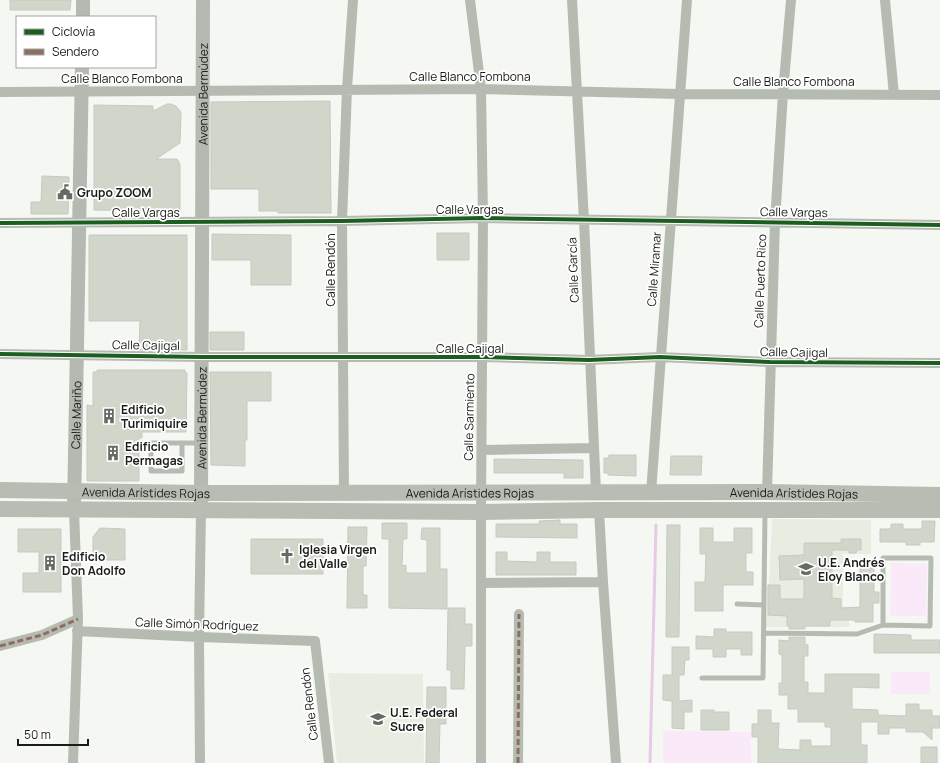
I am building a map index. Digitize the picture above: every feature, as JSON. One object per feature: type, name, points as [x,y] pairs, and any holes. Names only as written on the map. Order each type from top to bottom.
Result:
[{"type":"main road","name":"Avenida Arístides Rojas","points":[[0,490],[74,492],[767,492],[940,495]]},
{"type":"main road","name":"Avenida Arístides Rojas","points":[[0,509],[481,512],[599,510],[940,510]]},
{"type":"street","points":[[83,0],[83,16]]},
{"type":"street","name":"Avenida Bermúdez","points":[[200,763],[199,638],[202,357],[203,0]]},
{"type":"street","name":"Calle Rendón","points":[[344,492],[342,221],[347,89],[353,0]]},
{"type":"street","name":"Calle Sarmiento","points":[[470,0],[482,88],[483,357],[481,491],[481,763]]},
{"type":"street","name":"Calle García","points":[[572,0],[584,220],[596,492]]},
{"type":"street","name":"Calle Miramar","points":[[651,493],[687,0]]},
{"type":"street","name":"Calle Puerto Rico","points":[[767,492],[775,222],[783,94],[791,0]]},
{"type":"street","points":[[885,0],[894,95]]},
{"type":"street","name":"Calle Mariño","points":[[73,763],[78,631],[74,492],[82,68]]},
{"type":"street","name":"Calle Blanco Fombona","points":[[0,92],[82,90],[482,88],[680,94],[940,95]]},
{"type":"street","name":"Calle Vargas","points":[[0,223],[342,221],[483,218],[940,225]]},
{"type":"street","name":"Calle Cajigal","points":[[0,354],[202,357],[483,357],[589,360],[660,357],[770,362],[940,364]]},
{"type":"street","points":[[482,450],[594,448]]},
{"type":"street","points":[[599,510],[616,763]]},
{"type":"street","points":[[482,583],[603,582]]},
{"type":"street","points":[[518,763],[519,614]]},
{"type":"street","points":[[0,646],[42,635],[78,619]]},
{"type":"street","name":"Calle Simón Rodríguez","points":[[78,631],[199,638],[315,641]]},
{"type":"street","name":"Calle Rendón","points":[[315,641],[329,763]]},
{"type":"lane","points":[[182,443],[182,471],[151,471],[151,443],[182,443],[201,443]]},
{"type":"lane","points":[[702,678],[763,678],[765,510]]},
{"type":"lane","points":[[764,633],[857,634],[883,625],[930,626],[931,558],[883,558],[883,625]]},
{"type":"lane","points":[[737,604],[764,604]]},
{"type":"shaded area","name":"U.E. Andrés Eloy Blanco","points":[[772,519],[871,520],[871,554],[843,554],[843,618],[849,618],[849,627],[766,627],[767,585],[769,584]]},
{"type":"shaded area","points":[[891,563],[927,564],[926,616],[890,616]]},
{"type":"shaded area","points":[[891,672],[930,672],[930,694],[891,694]]},
{"type":"shaded area","name":"U.E. Federal Sucre","points":[[328,673],[423,674],[424,763],[337,763]]},
{"type":"shaded area","points":[[663,731],[751,732],[751,763],[663,763]]},
{"type":"building","points":[[10,0],[71,0],[70,10],[10,10]]},
{"type":"building","points":[[330,101],[331,213],[278,213],[278,211],[259,211],[259,189],[211,189],[211,102]]},
{"type":"building","points":[[167,104],[176,106],[181,112],[180,143],[156,159],[177,159],[180,164],[180,211],[94,210],[94,105],[153,106],[153,111]]},
{"type":"building","points":[[42,176],[69,177],[68,214],[31,214],[31,202],[41,202]]},
{"type":"building","points":[[437,233],[469,233],[469,260],[437,260]]},
{"type":"building","points":[[212,234],[291,235],[291,285],[251,285],[251,260],[212,260]]},
{"type":"building","points":[[89,235],[187,235],[187,350],[139,350],[140,321],[89,321]]},
{"type":"building","points":[[210,332],[244,332],[244,350],[210,350]]},
{"type":"building","points":[[97,370],[185,370],[187,373],[186,432],[142,432],[142,438],[139,438],[139,481],[87,481],[87,405],[93,406],[93,372],[97,372]]},
{"type":"building","points":[[210,372],[271,372],[271,401],[247,401],[245,466],[211,465]]},
{"type":"building","points":[[609,455],[636,455],[636,476],[608,475],[608,473],[604,473],[604,458],[608,458]]},
{"type":"building","points":[[671,456],[702,456],[701,475],[670,475]]},
{"type":"building","points":[[494,459],[583,460],[583,478],[564,478],[564,473],[494,473]]},
{"type":"building","points":[[560,520],[560,524],[577,524],[577,538],[496,537],[496,524],[539,524],[539,521]]},
{"type":"building","points":[[922,521],[935,521],[934,542],[920,542],[920,545],[906,545],[906,542],[880,542],[880,529],[891,529],[891,524],[903,524],[903,529],[922,529]]},
{"type":"building","points":[[382,523],[407,523],[407,539],[403,539],[402,566],[406,565],[406,573],[427,573],[427,540],[421,539],[422,528],[440,528],[440,569],[447,569],[447,609],[389,608],[389,539],[382,539]]},
{"type":"building","points":[[667,525],[680,525],[679,637],[666,637]]},
{"type":"building","points":[[348,527],[367,527],[366,566],[363,566],[363,595],[367,595],[367,608],[347,608]]},
{"type":"building","points":[[100,528],[125,529],[125,560],[93,560],[93,537]]},
{"type":"building","points":[[700,528],[713,528],[713,542],[734,542],[734,528],[752,528],[752,553],[746,553],[746,572],[753,572],[753,585],[723,585],[723,611],[695,611],[695,582],[705,582],[706,554],[700,554]]},
{"type":"building","name":"Edificio Don Adolfo","points":[[18,529],[61,529],[61,592],[23,592],[23,573],[39,573],[39,552],[18,552]]},
{"type":"building","name":"Iglesia Virgen del Valle","points":[[251,539],[323,539],[323,574],[251,574]]},
{"type":"building","points":[[841,539],[861,539],[861,550],[857,550],[856,553],[849,553],[849,550],[832,550],[832,598],[841,599],[841,608],[860,607],[860,568],[874,568],[874,592],[879,592],[879,603],[873,603],[873,622],[830,620],[830,626],[805,626],[805,629],[789,629],[789,626],[787,626],[787,616],[768,615],[768,585],[780,585],[780,599],[804,599],[804,579],[780,580],[779,556],[804,555],[804,543],[841,543]]},
{"type":"building","points":[[496,552],[507,552],[507,561],[537,562],[537,552],[550,552],[550,562],[576,562],[576,575],[496,575]]},
{"type":"building","points":[[448,608],[465,608],[465,624],[472,624],[472,646],[465,646],[464,689],[451,689],[451,670],[447,670]]},
{"type":"building","points":[[714,629],[726,629],[726,632],[752,632],[752,655],[741,655],[741,649],[726,649],[726,657],[713,657],[713,649],[696,649],[696,636],[714,637]]},
{"type":"building","points":[[874,634],[911,635],[911,640],[940,640],[940,653],[874,653]]},
{"type":"building","points":[[789,637],[805,637],[805,644],[808,645],[808,656],[804,656],[804,682],[808,682],[808,693],[825,693],[825,674],[879,674],[879,688],[852,687],[852,709],[878,710],[878,715],[906,716],[906,704],[919,704],[919,710],[932,710],[932,716],[940,716],[940,728],[932,728],[932,740],[923,732],[906,732],[906,728],[889,728],[889,734],[878,734],[878,722],[861,722],[861,745],[867,745],[867,763],[758,763],[758,737],[752,737],[752,724],[758,724],[758,710],[771,710],[771,723],[779,723],[778,749],[800,750],[800,740],[811,740],[811,746],[831,746],[831,727],[825,727],[825,722],[798,722],[798,709],[788,709],[788,695],[779,695],[779,683],[782,683],[782,655],[779,654],[779,640],[789,641]]},
{"type":"building","points":[[672,647],[689,647],[689,660],[685,660],[684,675],[679,675],[679,701],[692,700],[692,712],[684,712],[684,729],[672,728],[672,701],[663,700],[663,675],[672,675]]},
{"type":"building","points":[[427,687],[446,687],[446,724],[440,724],[439,763],[426,763]]},
{"type":"building","points":[[701,710],[729,712],[729,730],[701,730]]},
{"type":"building","points":[[921,747],[937,747],[937,763],[921,763]]},
{"type":"waterway","points":[[650,763],[656,525]]},
{"type":"marked path","points":[[518,763],[519,614]]},
{"type":"marked path","points":[[0,646],[42,635],[78,619]]},
{"type":"cycle path","points":[[0,223],[342,221],[483,218],[940,225]]},
{"type":"cycle path","points":[[0,354],[202,357],[483,357],[589,360],[660,357],[770,362],[940,363]]},
{"type":"place","name":"Grupo ZOOM","points":[[65,192]]},
{"type":"place","name":"Edificio Turimiquire","points":[[109,416]]},
{"type":"place","name":"Edificio Permagas","points":[[113,453]]},
{"type":"place","name":"Iglesia Virgen del Valle","points":[[287,556]]},
{"type":"place","name":"Edificio Don Adolfo","points":[[50,563]]},
{"type":"place","name":"U.E. Andrés Eloy Blanco","points":[[806,569]]},
{"type":"place","name":"U.E. Federal Sucre","points":[[378,719]]}]
